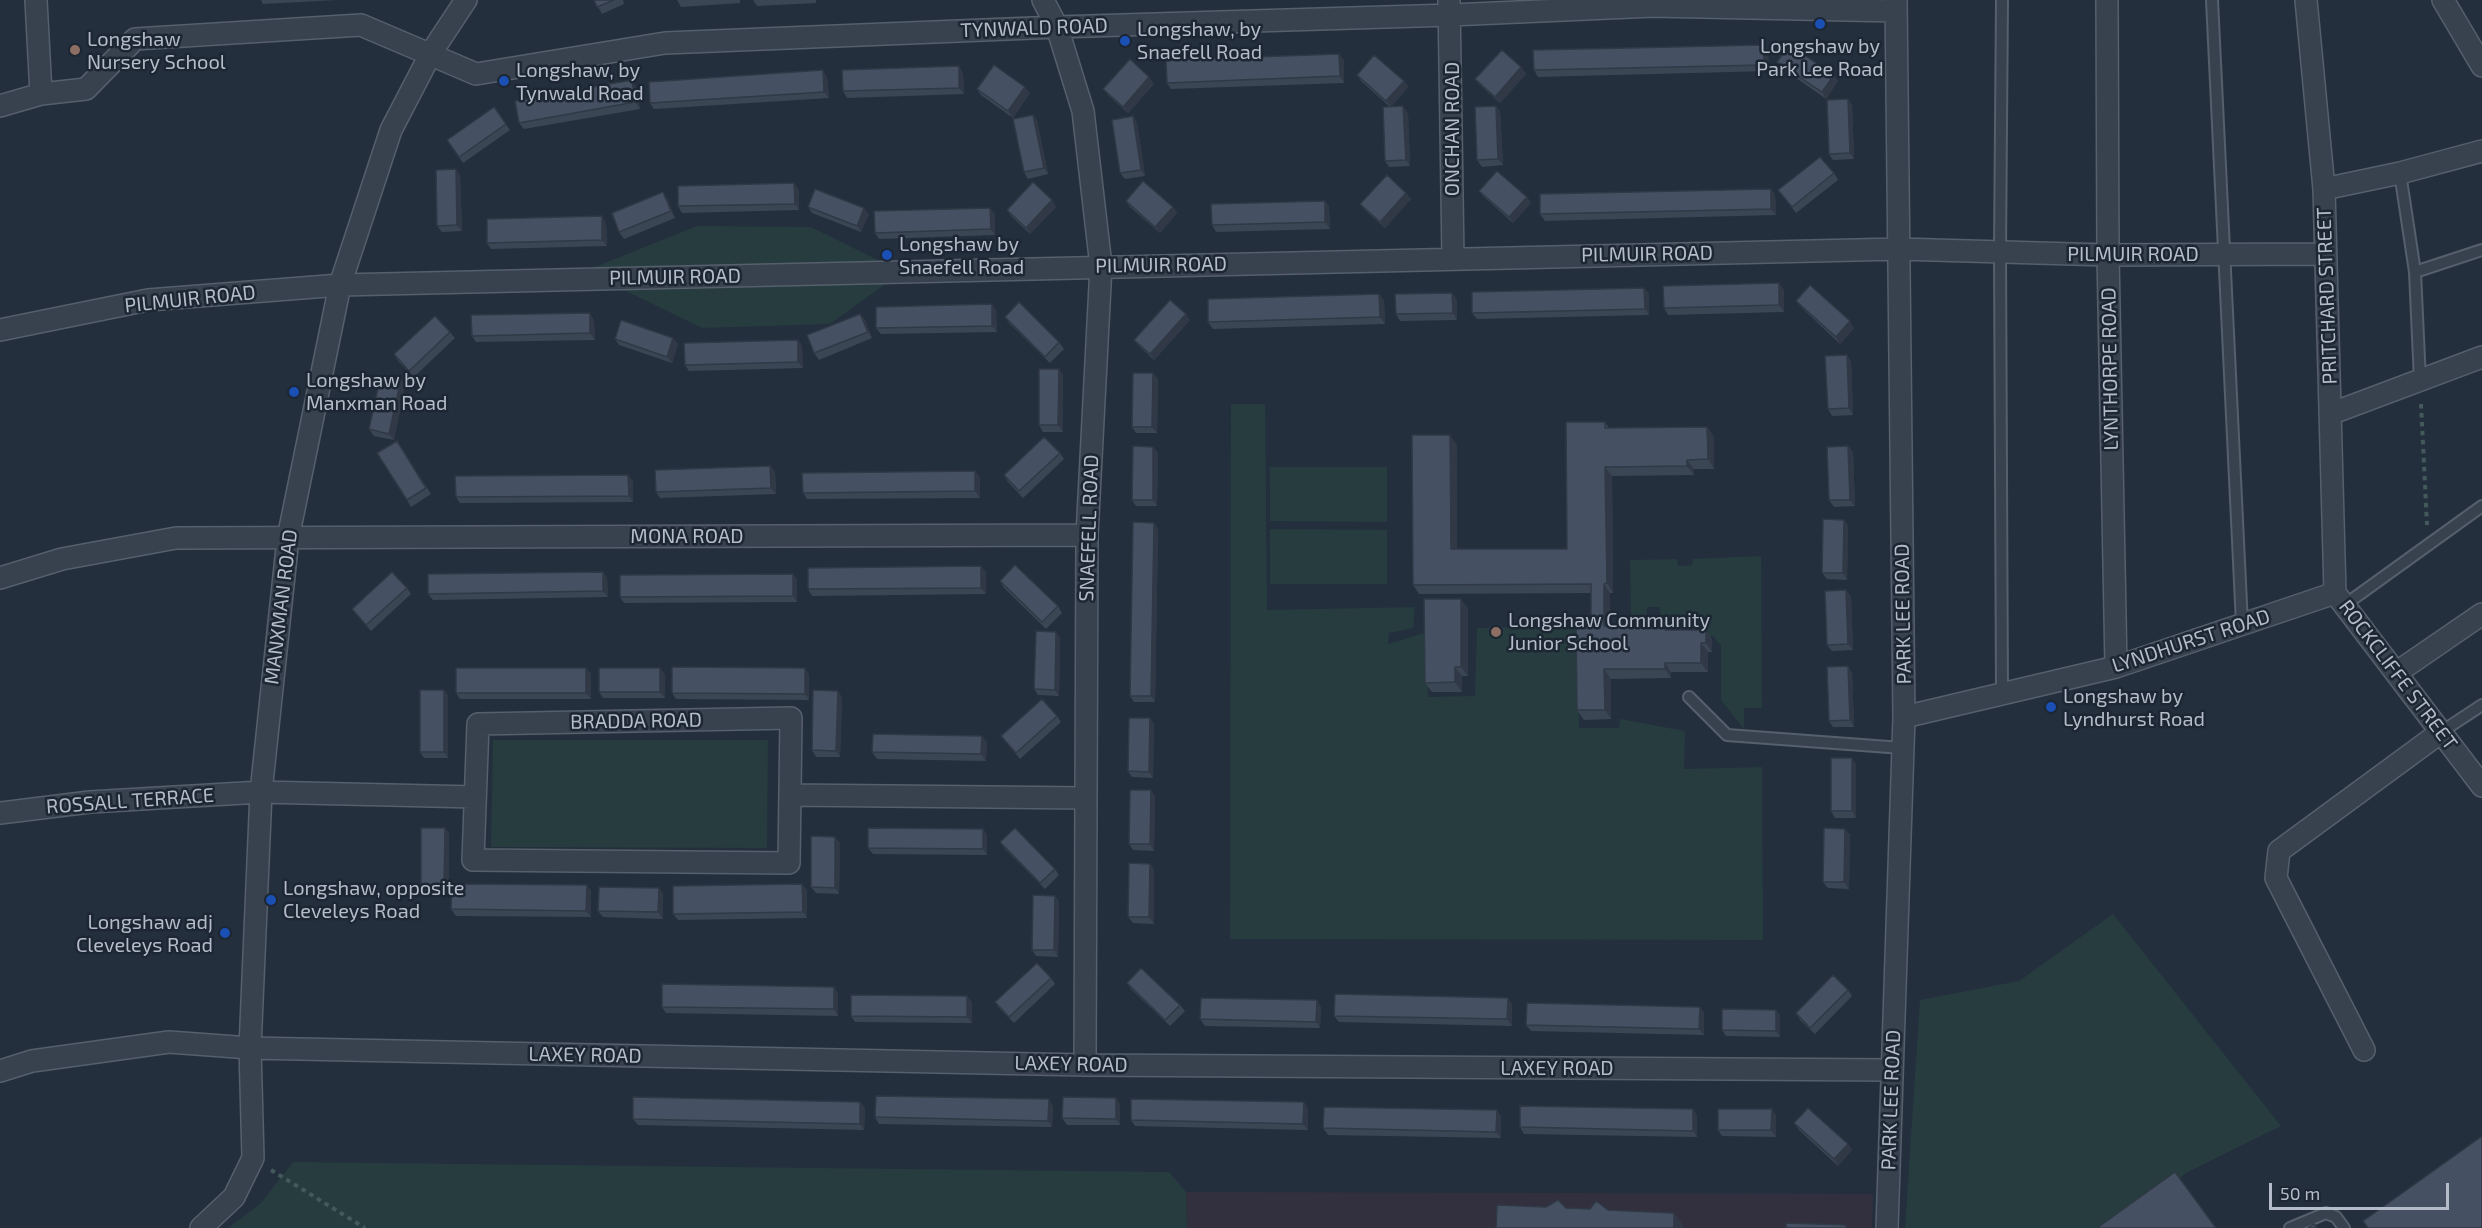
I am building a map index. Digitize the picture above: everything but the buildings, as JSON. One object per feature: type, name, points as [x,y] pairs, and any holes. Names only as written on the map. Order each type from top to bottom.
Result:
[{"type":"street","points":[[36,0],[41,94]]},
{"type":"street","name":"MANXMAN ROAD","points":[[201,1228],[234,1197],[253,1158],[250,1048],[261,792],[288,538],[340,285],[391,130],[431,53],[466,0]]},
{"type":"street","name":"SNAEFELL ROAD","points":[[1043,0],[1057,27],[1083,111],[1101,266],[1087,534],[1085,1065]]},
{"type":"street","name":"LYNTHORPE ROAD","points":[[2107,0],[2108,255],[2116,667]]},
{"type":"street","name":"PRITCHARD STREET","points":[[2306,0],[2324,189],[2330,414],[2340,598]]},
{"type":"street","points":[[2443,0],[2482,66]]},
{"type":"street","name":"TYNWALD ROAD","points":[[0,106],[41,94],[86,89],[135,39],[361,25],[476,74],[665,43],[1450,8],[1653,3],[1896,6]]},
{"type":"street","name":"PARK LEE ROAD","points":[[1887,1228],[1904,717],[1896,6]]},
{"type":"street","name":"ONCHAN ROAD","points":[[1450,8],[1453,258]]},
{"type":"street","points":[[2324,189],[2400,173],[2482,151]]},
{"type":"street","name":"PILMUIR ROAD","points":[[0,330],[147,300],[340,285],[1899,249],[2108,255],[2325,254]]},
{"type":"street","points":[[2330,414],[2482,357]]},
{"type":"street","name":"MONA ROAD","points":[[0,578],[62,559],[176,538],[1087,534]]},
{"type":"street","name":"LYNDHURST ROAD","points":[[1904,717],[2116,667],[2242,624],[2340,598]]},
{"type":"street","name":"ROCKCLIFFE STREET","points":[[2340,598],[2482,786]]},
{"type":"street","points":[[2396,673],[2482,614]]},
{"type":"street","name":"BRADDA ROAD","points":[[791,718],[789,863],[473,860],[475,797],[478,724],[791,718]]},
{"type":"street","points":[[2364,1050],[2276,878],[2280,851],[2440,732]]},
{"type":"street","points":[[261,792],[475,797]]},
{"type":"street","name":"ROSSALL TERRACE","points":[[0,813],[90,802],[261,792]]},
{"type":"street","points":[[790,795],[1086,798]]},
{"type":"street","name":"LAXEY ROAD","points":[[0,1071],[32,1061],[169,1042],[250,1048],[1085,1065],[1892,1070]]},
{"type":"lane","points":[[2002,0],[2000,252],[2002,693]]},
{"type":"lane","points":[[2212,0],[2242,624]]},
{"type":"lane","points":[[2400,173],[2415,272],[2420,381]]},
{"type":"lane","points":[[2415,272],[2482,250]]},
{"type":"lane","points":[[2340,598],[2428,544],[2482,506]]},
{"type":"lane","points":[[1689,697],[1727,735],[1902,748]]},
{"type":"lane","points":[[2440,732],[2482,705]]},
{"type":"lane","points":[[2290,1228],[2326,1213],[2336,1217],[2344,1228]]},
{"type":"path","points":[[2420,381],[2428,544]]},
{"type":"path","points":[[253,1158],[365,1228]]},
{"type":"shaded area","points":[[1186,1192],[1873,1194],[1872,1228],[1187,1228]]},
{"type":"green space","points":[[697,226],[811,227],[902,272],[830,324],[702,328],[585,271]]},
{"type":"green space","points":[[1231,404],[1265,404],[1267,610],[1415,607],[1413,628],[1389,633],[1388,644],[1427,632],[1428,697],[1475,696],[1477,628],[1578,626],[1579,728],[1619,728],[1620,719],[1685,731],[1684,769],[1762,767],[1763,940],[1230,939]]},
{"type":"green space","points":[[1270,467],[1387,467],[1387,522],[1270,521]]},
{"type":"green space","points":[[1270,529],[1387,530],[1387,584],[1270,584]]},
{"type":"green space","points":[[1761,556],[1762,708],[1744,708],[1744,729],[1721,700],[1721,646],[1713,636],[1675,637],[1675,623],[1671,616],[1660,615],[1660,607],[1647,607],[1647,615],[1631,615],[1630,560],[1677,559],[1678,566],[1692,565],[1693,559]]},
{"type":"green space","points":[[493,740],[768,740],[767,848],[491,847]]},
{"type":"green space","points":[[2113,914],[2281,1126],[2188,1172],[2109,1228],[1905,1228],[1920,1000],[2019,981]]},
{"type":"green space","points":[[293,1162],[1169,1172],[1186,1192],[1187,1228],[228,1228],[260,1204]]},
{"type":"place","name":"Longshaw by Park Lee Road","points":[[1820,24]]},
{"type":"place","name":"Longshaw, by Snaefell Road","points":[[1125,41]]},
{"type":"place","name":"Longshaw Nursery School","points":[[75,50]]},
{"type":"place","name":"Longshaw, by Tynwald Road","points":[[504,81]]},
{"type":"place","name":"Longshaw by Snaefell Road","points":[[887,255]]},
{"type":"place","name":"Longshaw by Manxman Road","points":[[294,392]]},
{"type":"place","name":"Longshaw Community Junior School","points":[[1496,632]]},
{"type":"place","name":"Longshaw by Lyndhurst Road","points":[[2051,707]]},
{"type":"place","name":"Longshaw, opposite Cleveleys Road","points":[[271,900]]},
{"type":"place","name":"Longshaw adj Cleveleys Road","points":[[225,933]]}]
